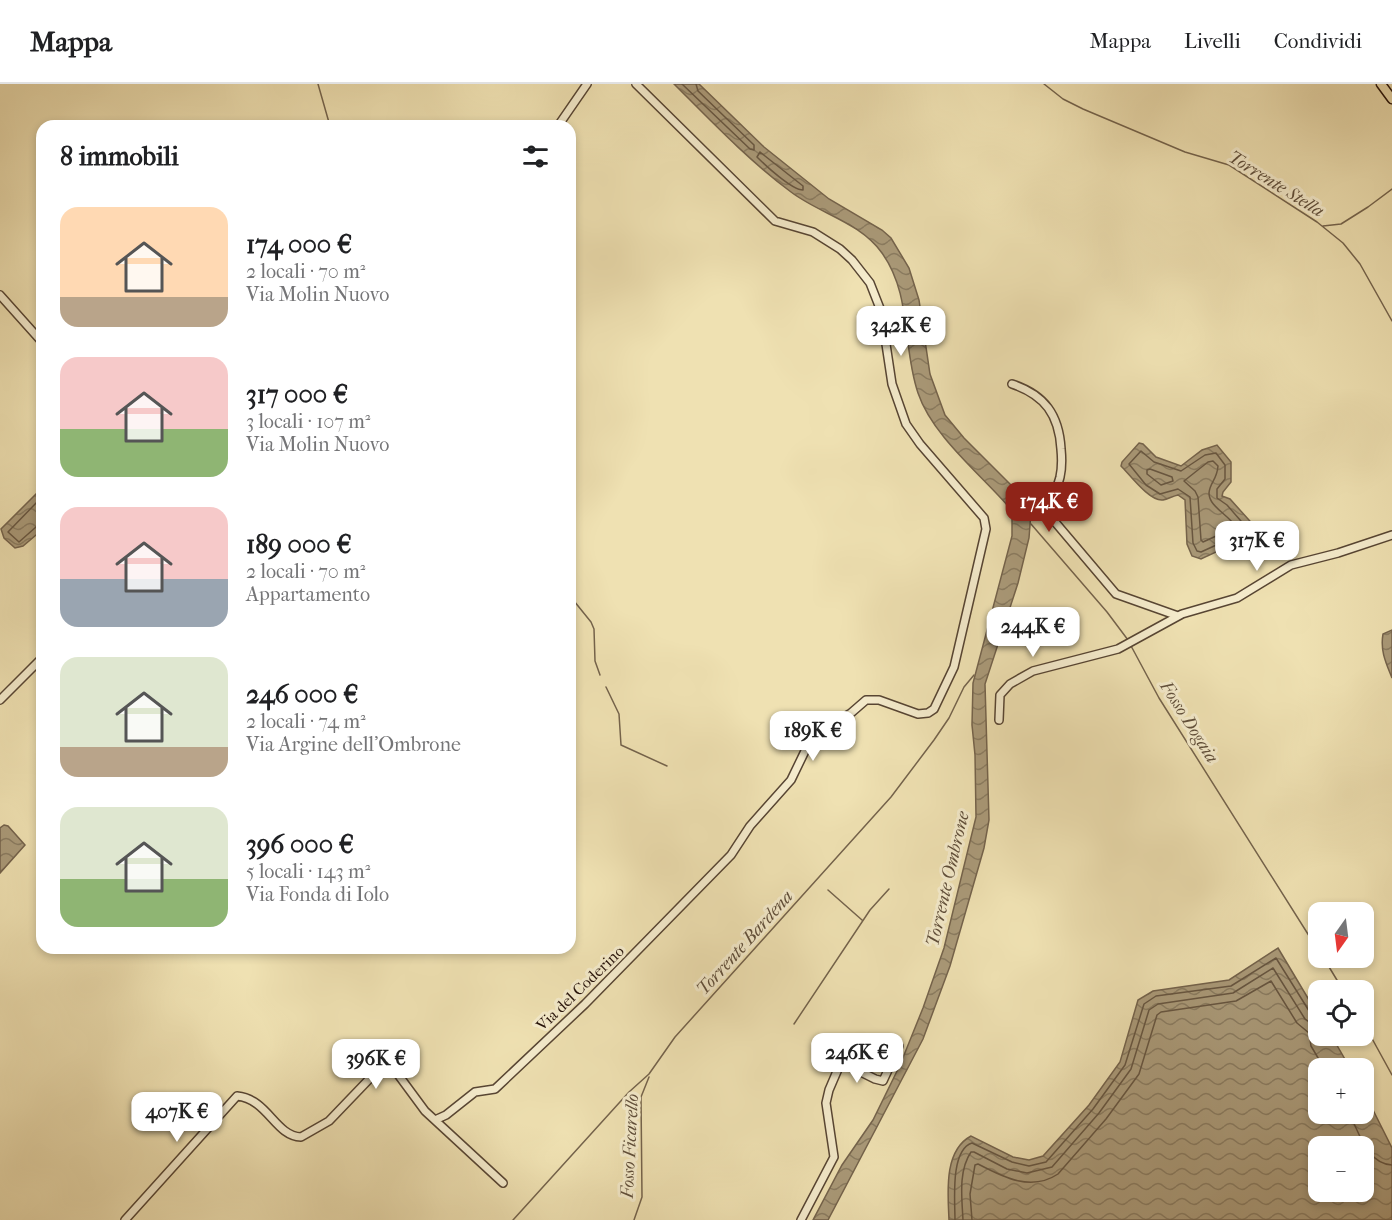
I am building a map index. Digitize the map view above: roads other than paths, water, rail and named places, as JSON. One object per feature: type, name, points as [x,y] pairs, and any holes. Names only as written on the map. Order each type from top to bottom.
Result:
[{"type":"main road","points":[[1381,84],[1392,99]]},
{"type":"street","points":[[562,120],[587,84]]},
{"type":"street","name":"Via del Coderino","points":[[435,1120],[446,1115],[475,1092],[495,1089],[585,1004],[731,855],[750,826],[791,780],[805,751],[823,729],[851,713],[866,700],[879,700],[918,714],[928,713],[934,709],[954,668],[986,529],[984,518],[920,444],[906,424],[892,384],[881,311],[870,283],[852,260],[840,249],[813,232],[775,220],[636,84]]},
{"type":"street","points":[[0,295],[36,335]]},
{"type":"street","points":[[1012,384],[1040,398],[1059,429],[1061,470],[1051,506],[1055,522],[1116,594],[1178,616]]},
{"type":"street","points":[[999,720],[1000,695],[1011,684],[1033,671],[1078,661],[1121,647],[1178,616],[1237,598],[1297,563],[1338,553],[1392,535]]},
{"type":"street","points":[[0,700],[36,664]]},
{"type":"street","points":[[801,1220],[834,1157],[826,1103],[841,1062],[883,1081],[899,1047]]},
{"type":"street","points":[[125,1220],[234,1099],[242,1097],[253,1100],[288,1133],[301,1137],[329,1121],[381,1067],[389,1066],[394,1069],[425,1112],[503,1183]]},
{"type":"water","points":[[674,84],[699,84],[764,147],[829,199],[882,230],[891,238],[909,268],[919,300],[930,374],[945,415],[964,438],[1022,496],[1031,512],[1029,538],[1018,583],[985,684],[989,820],[984,848],[950,966],[923,1039],[828,1220],[813,1220],[842,1165],[873,1120],[900,1065],[944,948],[976,817],[972,725],[973,683],[1012,536],[1012,513],[945,439],[925,409],[913,375],[898,286],[892,269],[882,253],[863,233],[802,200],[775,180],[730,140]]},
{"type":"water","points":[[1139,443],[1156,457],[1181,466],[1202,450],[1217,445],[1231,462],[1231,482],[1222,496],[1230,499],[1258,530],[1255,534],[1201,559],[1192,556],[1187,544],[1185,500],[1178,495],[1163,500],[1152,497],[1121,466]]},
{"type":"water","points":[[36,494],[36,535],[23,546],[15,548],[4,538],[1,529]]},
{"type":"water","points":[[1392,630],[1392,678],[1384,657],[1382,640],[1383,634]]},
{"type":"water","points":[[4,825],[8,826],[25,845],[0,873],[0,828]]},
{"type":"water","points":[[1278,948],[1308,998],[1308,1046],[1337,1046],[1344,1058],[1308,1058],[1308,1124],[1374,1124],[1374,1112],[1392,1148],[1392,1220],[949,1220],[948,1186],[951,1162],[962,1143],[971,1136],[1013,1157],[1029,1160],[1043,1156],[1089,1105],[1120,1062],[1138,1000],[1153,991],[1229,980]]},
{"type":"waterway","points":[[318,84],[328,120]]},
{"type":"waterway","name":"Torrente Stella","points":[[1044,84],[1063,99],[1083,109],[1185,152],[1229,165],[1317,222],[1343,243],[1360,264],[1392,321]]},
{"type":"waterway","points":[[1323,226],[1341,224],[1392,189]]},
{"type":"waterway","name":"Fosso Dogaia","points":[[1031,524],[1107,612],[1128,640]]},
{"type":"waterway","points":[[576,603],[594,629],[595,661],[600,675]]},
{"type":"waterway","name":"Fosso Dogaia","points":[[1130,644],[1159,698],[1308,934]]},
{"type":"waterway","name":"Torrente Bardena","points":[[513,1220],[629,1092],[649,1074],[675,1037],[891,797],[949,718],[964,687],[974,675]]},
{"type":"waterway","points":[[606,687],[619,714],[621,745],[667,766]]},
{"type":"waterway","points":[[794,1024],[870,910],[889,889]]},
{"type":"waterway","points":[[828,890],[862,920]]},
{"type":"waterway","name":"Fosso Dogaia","points":[[1330,968],[1337,980]]},
{"type":"waterway","name":"Fosso Dogaia","points":[[1374,1042],[1392,1075]]},
{"type":"waterway","name":"Fosso Ficarello","points":[[634,1220],[642,1197],[641,1097],[649,1077]]},
{"type":"water label","name":"Torrente Ombrone","points":[[948,879]]}]
